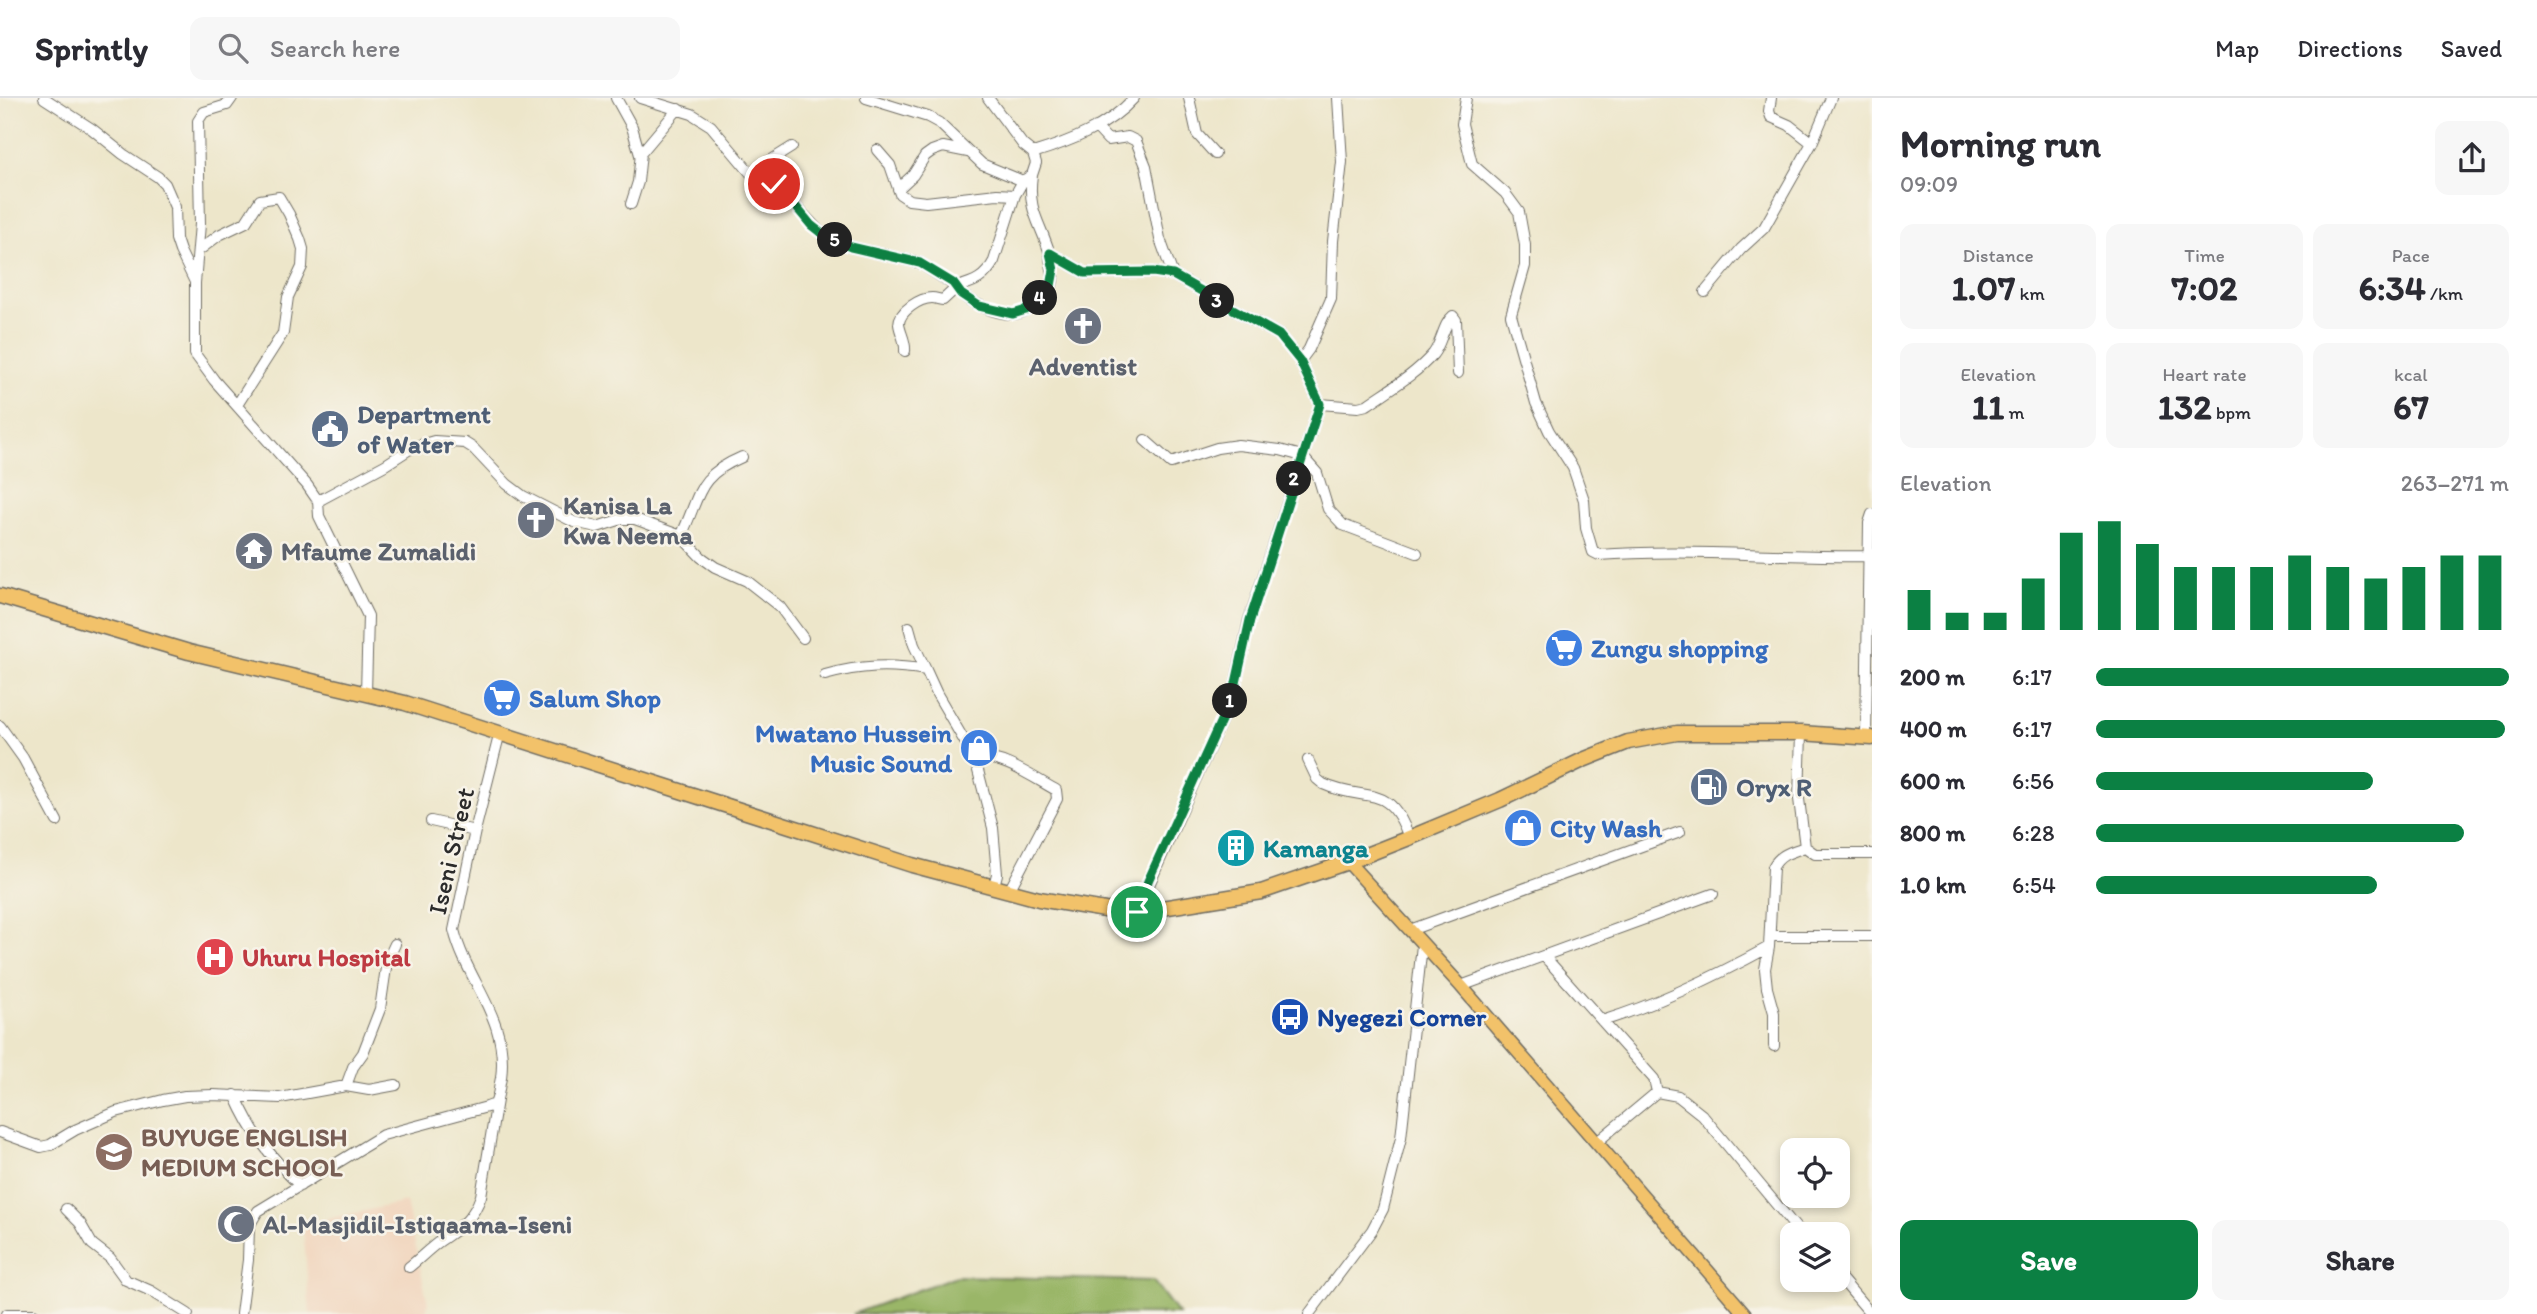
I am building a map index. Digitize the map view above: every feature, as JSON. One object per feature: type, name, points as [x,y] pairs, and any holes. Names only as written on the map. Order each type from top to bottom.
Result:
[{"type":"highway","points":[[0,596],[189,652],[366,693],[500,732],[900,861],[1039,899],[1137,912],[1261,892],[1348,862],[1500,800],[1628,742],[1677,733],[1801,733],[1869,738]]},
{"type":"main road","points":[[1348,862],[1461,986],[1745,1314]]},
{"type":"street","points":[[44,98],[92,129],[123,155],[165,184],[175,207],[176,239],[195,283]]},
{"type":"street","points":[[232,98],[227,105],[204,112],[199,119],[195,354],[214,380],[296,472],[318,501],[319,516],[368,616],[366,693]]},
{"type":"street","points":[[616,98],[632,127],[640,155],[638,182],[631,204]]},
{"type":"street","points":[[640,98],[692,114],[716,130],[756,178],[778,187],[811,225],[825,236],[851,247],[920,263],[957,287],[974,305],[1008,313],[1020,313],[1037,301],[1051,286],[1054,270],[1030,204],[1027,178]]},
{"type":"street","points":[[866,98],[928,117],[939,123],[982,164],[1027,178]]},
{"type":"street","points":[[905,351],[900,317],[925,299],[943,300],[957,287],[978,281],[987,272],[1016,195],[1036,163],[1032,153],[988,98]]},
{"type":"street","points":[[1032,153],[1063,144],[1110,120],[1134,98]]},
{"type":"street","points":[[1300,361],[1309,349],[1331,299],[1333,241],[1342,162],[1338,98]]},
{"type":"street","points":[[1466,98],[1462,124],[1470,158],[1476,168],[1504,193],[1520,212],[1525,267],[1511,314],[1536,403],[1577,478],[1584,500],[1586,527],[1593,552],[1599,555],[1651,551],[1784,557],[1868,556]]},
{"type":"street","points":[[1771,98],[1771,117],[1789,125],[1812,143]]},
{"type":"street","points":[[1705,292],[1741,249],[1764,228],[1812,143],[1831,98]]},
{"type":"street","points":[[1191,99],[1196,131],[1200,140],[1215,154]]},
{"type":"street","points":[[640,155],[678,109]]},
{"type":"street","points":[[1096,127],[1108,140],[1128,137],[1136,141],[1146,166],[1160,239],[1173,275]]},
{"type":"street","points":[[756,178],[765,164],[792,147]]},
{"type":"street","points":[[898,189],[932,151],[943,148],[969,152]]},
{"type":"street","points":[[877,150],[890,165],[898,189],[906,200],[918,202],[997,194],[1016,195]]},
{"type":"street","points":[[198,251],[219,235],[246,222],[260,200],[275,197],[279,197],[285,204],[303,249],[302,267],[288,297],[283,332],[237,405]]},
{"type":"street","points":[[1050,254],[1085,273],[1153,272],[1173,275],[1279,335],[1300,361],[1320,404],[1250,620],[1234,692],[1148,881],[1137,912]]},
{"type":"street","points":[[1320,404],[1358,407],[1367,405],[1424,363],[1439,344],[1448,321],[1453,316],[1456,320],[1458,373]]},
{"type":"street","points":[[1144,440],[1166,462],[1171,463],[1217,448],[1238,445],[1280,450],[1302,456],[1317,472],[1328,509],[1343,525],[1417,553]]},
{"type":"street","points":[[318,501],[413,447],[434,441],[455,441],[473,448],[507,484],[523,496],[574,522],[597,527],[622,519],[635,519],[681,536],[701,557],[715,567],[747,581],[780,607],[803,639]]},
{"type":"street","points":[[681,536],[694,511],[701,488],[709,477],[715,470],[742,457]]},
{"type":"street","points":[[1869,738],[1868,523],[1872,514]]},
{"type":"street","points":[[909,628],[937,694],[975,759],[993,828],[997,874],[994,887]]},
{"type":"street","points":[[825,675],[872,665],[926,670]]},
{"type":"street","points":[[0,726],[23,758],[57,821]]},
{"type":"street","name":"Iseni Street","points":[[409,1267],[465,1225],[476,1210],[481,1196],[498,1099],[502,1070],[499,1031],[457,943],[454,930],[500,732]]},
{"type":"street","points":[[1801,733],[1799,799],[1805,847],[1815,854],[1872,853]]},
{"type":"street","points":[[975,759],[986,757],[999,760],[1056,790],[1058,794],[1009,891]]},
{"type":"street","points":[[1308,760],[1317,779],[1323,784],[1387,800],[1403,819],[1409,838]]},
{"type":"street","points":[[431,821],[475,831]]},
{"type":"street","points":[[1410,930],[1680,832]]},
{"type":"street","points":[[1774,1046],[1774,1013],[1765,969],[1770,941],[1773,867],[1785,854],[1805,847]]},
{"type":"street","points":[[1461,986],[1713,894]]},
{"type":"street","points":[[1602,1021],[1667,998],[1770,941],[1872,936]]},
{"type":"street","points":[[346,1086],[353,1067],[363,1053],[380,1009],[387,961],[395,944]]},
{"type":"street","points":[[1309,1314],[1372,1230],[1383,1209],[1401,1138],[1422,944]]},
{"type":"street","points":[[1544,956],[1654,1079],[1657,1092]]},
{"type":"street","points":[[0,1132],[41,1147],[116,1112],[185,1096],[280,1098],[346,1086],[369,1090],[396,1085]]},
{"type":"street","points":[[1597,1142],[1657,1092]]},
{"type":"street","points":[[1657,1092],[1678,1096],[1702,1115],[1791,1222]]},
{"type":"street","points":[[235,1095],[249,1127],[278,1164],[300,1186]]},
{"type":"street","points":[[241,1314],[249,1226],[258,1211],[383,1135],[487,1107],[495,1104],[498,1099]]},
{"type":"street","points":[[66,1209],[80,1223],[92,1244],[110,1258],[126,1280],[151,1291],[188,1314]]},
{"type":"street","points":[[1850,1289],[1871,1314]]},
{"type":"street","points":[[7,1314],[34,1314]]},
{"type":"shaded area","points":[[406,1202],[428,1304],[425,1314],[310,1314],[303,1224]]},
{"type":"green space","points":[[956,1276],[1153,1281],[1178,1314],[853,1314]]},
{"type":"place","name":"Adventist","points":[[1083,326]]},
{"type":"place","name":"Department of Water","points":[[330,429]]},
{"type":"place","name":"Kanisa La Kwa Neema","points":[[536,520]]},
{"type":"place","name":"Mfaume Zumalidi","points":[[254,551]]},
{"type":"place","name":"Zungu shopping","points":[[1564,648]]},
{"type":"place","name":"Salum Shop","points":[[502,698]]},
{"type":"place","name":"Mwatano Hussein Music Sound","points":[[979,748]]},
{"type":"place","name":"Oryx R","points":[[1709,787]]},
{"type":"place","name":"City Wash","points":[[1523,828]]},
{"type":"place","name":"Kamanga","points":[[1236,848]]},
{"type":"place","name":"Uhuru Hospital","points":[[215,957]]},
{"type":"place","name":"Nyegezi Corner","points":[[1290,1017]]},
{"type":"place","name":"BUYUGE ENGLISH MEDIUM SCHOOL","points":[[114,1152]]},
{"type":"place","name":"Al-Masjidil-Istiqaama-Iseni","points":[[236,1224]]},
{"type":"route","points":[[774,184],[811,225],[825,236],[851,247],[920,263],[953,283],[974,305],[1008,313],[1016,314],[1026,310],[1048,291],[1054,270],[1050,253],[1085,273],[1153,272],[1173,275],[1279,335],[1300,361],[1309,378],[1320,404],[1250,620],[1234,692],[1148,881],[1137,912]]}]
